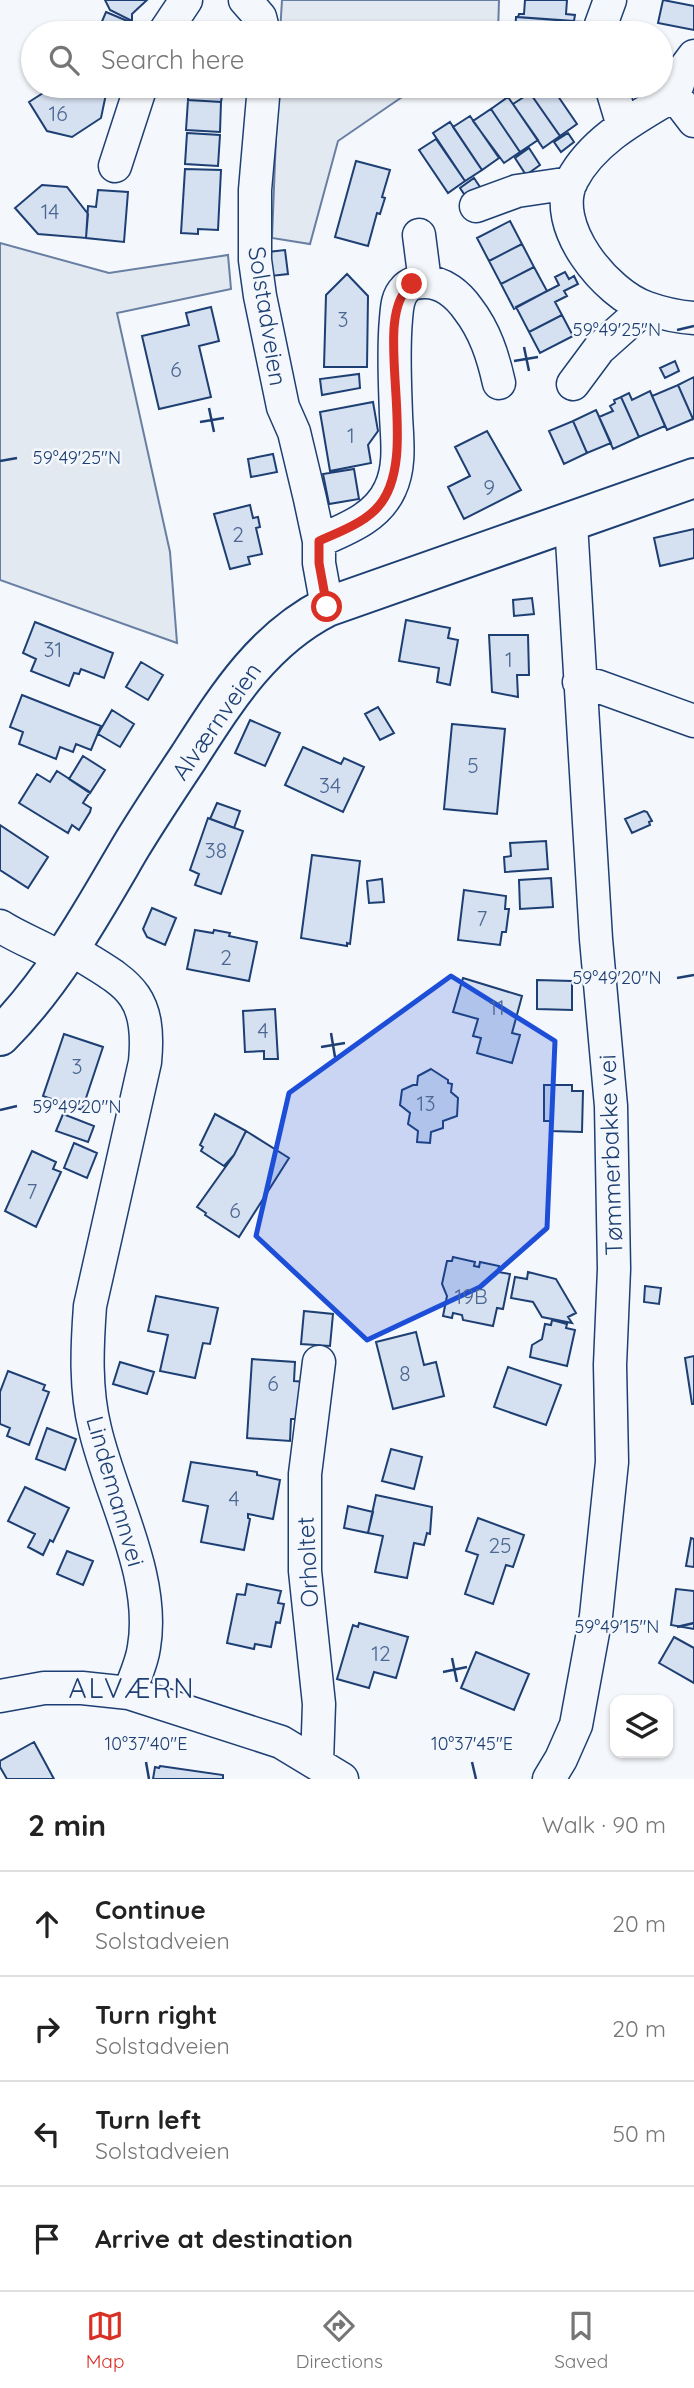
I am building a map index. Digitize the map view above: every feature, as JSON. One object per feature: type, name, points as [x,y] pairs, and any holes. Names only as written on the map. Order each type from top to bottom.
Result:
[{"type":"main road","name":"Alværnveien","points":[[0,1036],[34,998],[65,954],[236,686],[264,652],[284,635],[307,617],[327,607],[694,478]]},
{"type":"street","points":[[172,21],[186,0]]},
{"type":"street","points":[[245,0],[261,21]]},
{"type":"street","points":[[602,21],[610,0]]},
{"type":"street","points":[[694,56],[682,72],[674,94],[694,121]]},
{"type":"street","points":[[115,166],[138,98]]},
{"type":"street","name":"Solstadveien","points":[[263,98],[255,190],[255,260],[284,407],[294,432],[319,541],[319,563],[327,607]]},
{"type":"street","points":[[614,98],[622,125]]},
{"type":"street","points":[[667,98],[622,125],[581,166],[571,183],[568,195],[570,223],[584,254],[615,288],[645,308],[694,318]]},
{"type":"street","points":[[476,206],[517,191],[571,183]]},
{"type":"street","points":[[418,235],[425,282]]},
{"type":"street","points":[[319,541],[374,511],[382,503],[393,482],[398,449],[394,352],[398,303],[405,288],[425,282],[437,284],[462,301],[476,320],[492,355],[499,383]]},
{"type":"street","points":[[573,384],[599,349],[645,308]]},
{"type":"street","name":"Tømmerbakke vei","points":[[549,1779],[576,1725],[596,1616],[612,1462],[610,1365],[614,1269],[611,1105],[596,939],[571,523]]},
{"type":"street","points":[[579,682],[694,721]]},
{"type":"street","name":"Lindemannvei","points":[[0,926],[14,935],[65,954],[125,985],[135,996],[146,1020],[148,1036],[145,1062],[90,1306],[87,1345],[94,1427],[141,1580],[147,1613],[144,1649],[129,1693]]},
{"type":"street","name":"Orholtet","points":[[319,1362],[304,1474],[305,1571],[329,1771]]},
{"type":"street","points":[[0,1696],[44,1688],[82,1688],[129,1693]]},
{"type":"street","name":"Orholtet","points":[[129,1693],[281,1742],[329,1771]]},
{"type":"highlighted area","points":[[451,976],[555,1041],[547,1228],[480,1287],[367,1340],[256,1236],[289,1093]]},
{"type":"shaded area","points":[[282,0],[499,0],[498,21],[281,21]]},
{"type":"shaded area","points":[[278,98],[401,98],[338,141],[310,244],[272,238]]},
{"type":"shaded area","points":[[0,243],[109,273],[228,255],[231,289],[117,313],[170,552],[177,643],[0,580]]},
{"type":"building","points":[[105,0],[147,0],[132,14],[132,21],[110,10]]},
{"type":"building","points":[[525,0],[567,0],[566,14],[575,15],[574,21],[518,17],[519,14],[524,14]]},
{"type":"building","points":[[663,0],[694,6],[694,30],[673,26],[673,21],[658,21]]},
{"type":"building","points":[[106,12],[127,21],[102,21]]},
{"type":"building","points":[[516,17],[569,21],[516,21]]},
{"type":"building","points":[[35,98],[105,98],[101,118],[72,137],[47,131],[29,102]]},
{"type":"building","points":[[188,98],[222,98],[221,102]]},
{"type":"building","points":[[509,98],[538,140],[520,152],[491,109]]},
{"type":"building","points":[[522,98],[533,98],[560,136],[543,148],[513,104]]},
{"type":"building","points":[[533,98],[559,98],[577,124],[560,136]]},
{"type":"building","points":[[188,100],[221,102],[220,132],[186,130]]},
{"type":"building","points":[[491,109],[520,152],[504,163],[473,121]]},
{"type":"building","points":[[470,116],[499,158],[482,170],[453,127]]},
{"type":"building","points":[[450,122],[482,170],[465,181],[433,133]]},
{"type":"building","points":[[187,133],[220,135],[218,166],[185,164]]},
{"type":"building","points":[[568,133],[574,142],[561,152],[554,142]]},
{"type":"building","points":[[436,139],[465,181],[448,193],[419,150]]},
{"type":"building","points":[[529,148],[540,165],[526,175],[515,158]]},
{"type":"building","points":[[356,161],[390,170],[382,197],[385,198],[380,214],[377,213],[368,246],[335,237]]},
{"type":"building","points":[[185,169],[221,170],[218,230],[198,229],[198,234],[181,233]]},
{"type":"building","points":[[474,178],[480,187],[466,197],[460,188]]},
{"type":"building","points":[[42,185],[67,187],[88,214],[86,238],[38,234],[15,208]]},
{"type":"building","points":[[98,190],[128,192],[124,242],[86,238],[88,206],[96,207]]},
{"type":"building","points":[[510,221],[522,244],[489,261],[477,238]]},
{"type":"building","points":[[522,244],[534,267],[501,284],[489,261]]},
{"type":"building","points":[[285,250],[288,274],[271,276],[268,252]]},
{"type":"building","points":[[534,267],[547,291],[514,309],[501,284]]},
{"type":"building","points":[[565,272],[569,279],[574,276],[578,284],[564,291],[567,296],[555,302],[562,315],[529,332],[516,307],[559,285],[555,277]]},
{"type":"building","points":[[347,274],[368,296],[367,367],[324,367],[326,295]]},
{"type":"building","points":[[211,307],[219,341],[199,346],[211,397],[159,409],[142,336],[189,325],[186,313]]},
{"type":"building","points":[[562,315],[573,336],[540,353],[529,332]]},
{"type":"building","points":[[675,361],[679,371],[665,378],[660,368]]},
{"type":"building","points":[[359,374],[360,388],[322,395],[320,379]]},
{"type":"building","points":[[694,377],[694,418],[693,419],[678,385]]},
{"type":"building","points":[[678,385],[693,419],[667,430],[652,396]]},
{"type":"building","points":[[650,391],[665,426],[639,437],[621,397],[629,393],[632,400]]},
{"type":"building","points":[[621,397],[639,437],[613,449],[599,417],[613,411],[610,406],[615,403],[614,400]]},
{"type":"building","points":[[373,402],[378,431],[368,445],[371,463],[330,471],[320,412]]},
{"type":"building","points":[[596,410],[611,443],[587,453],[573,421]]},
{"type":"building","points":[[573,421],[587,453],[564,464],[549,431]]},
{"type":"building","points":[[487,431],[521,490],[464,519],[448,487],[470,476],[455,447]]},
{"type":"building","points":[[273,454],[277,472],[251,477],[248,459]]},
{"type":"building","points":[[354,469],[359,499],[329,504],[323,474]]},
{"type":"building","points":[[250,505],[253,518],[258,517],[260,527],[256,528],[262,554],[248,557],[250,564],[230,569],[214,514]]},
{"type":"building","points":[[694,529],[694,558],[660,566],[654,538]]},
{"type":"building","points":[[532,598],[534,614],[514,616],[513,600]]},
{"type":"building","points":[[406,620],[450,628],[448,638],[458,640],[450,685],[437,682],[439,668],[399,661]]},
{"type":"building","points":[[35,622],[113,653],[104,678],[81,669],[79,674],[74,673],[69,686],[31,671],[36,659],[23,653]]},
{"type":"building","points":[[489,635],[528,635],[529,675],[517,675],[518,697],[492,692]]},
{"type":"building","points":[[141,662],[163,675],[148,700],[126,687]]},
{"type":"building","points":[[22,695],[101,726],[91,750],[76,744],[73,752],[60,747],[56,759],[19,744],[23,732],[10,727]]},
{"type":"building","points":[[378,707],[394,733],[380,740],[365,714]]},
{"type":"building","points":[[112,710],[134,724],[120,747],[98,734]]},
{"type":"building","points":[[250,720],[280,733],[265,766],[235,753]]},
{"type":"building","points":[[452,724],[505,729],[497,814],[444,809]]},
{"type":"building","points":[[303,747],[341,764],[344,758],[364,767],[343,812],[285,785]]},
{"type":"building","points":[[83,756],[105,770],[90,793],[69,779]]},
{"type":"building","points":[[57,771],[90,792],[83,803],[91,808],[90,812],[79,830],[72,825],[68,833],[19,803],[37,774],[50,782]]},
{"type":"building","points":[[217,803],[240,811],[234,828],[210,819]]},
{"type":"building","points":[[644,811],[652,821],[649,822],[650,825],[632,833],[625,819]]},
{"type":"building","points":[[208,818],[243,831],[221,894],[195,885],[199,874],[190,870]]},
{"type":"building","points":[[0,825],[48,857],[28,888],[0,870]]},
{"type":"building","points":[[546,841],[548,869],[505,872],[504,857],[511,856],[510,843]]},
{"type":"building","points":[[312,855],[360,861],[350,944],[347,943],[347,946],[301,938]]},
{"type":"building","points":[[551,878],[553,907],[520,909],[519,880]]},
{"type":"building","points":[[382,879],[384,902],[369,903],[367,881]]},
{"type":"building","points":[[464,890],[506,896],[505,909],[509,909],[506,932],[502,932],[500,945],[458,940]]},
{"type":"building","points":[[152,908],[176,918],[165,945],[147,937],[143,929]]},
{"type":"building","points":[[195,930],[230,933],[229,936],[257,942],[249,981],[187,969]]},
{"type":"building","points":[[463,978],[522,996],[512,1033],[520,1035],[512,1063],[477,1053],[481,1038],[473,1036],[478,1019],[453,1012]]},
{"type":"building","points":[[537,980],[572,981],[572,1010],[537,1009]]},
{"type":"building","points":[[275,1009],[278,1059],[264,1059],[264,1051],[245,1052],[243,1011]]},
{"type":"building","points":[[64,1034],[103,1047],[82,1110],[43,1096]]},
{"type":"building","points":[[431,1069],[452,1084],[451,1092],[458,1098],[457,1116],[443,1121],[443,1128],[431,1132],[430,1143],[417,1142],[418,1131],[408,1124],[410,1113],[400,1105],[402,1090],[417,1085],[418,1076]]},
{"type":"building","points":[[544,1085],[572,1085],[572,1091],[583,1091],[582,1132],[550,1131],[550,1121],[544,1121]]},
{"type":"building","points":[[63,1114],[94,1126],[88,1142],[56,1131]]},
{"type":"building","points":[[215,1114],[246,1131],[234,1155],[224,1166],[201,1151],[203,1147],[200,1145]]},
{"type":"building","points":[[246,1131],[289,1158],[239,1237],[197,1207],[234,1155]]},
{"type":"building","points":[[74,1143],[97,1153],[87,1178],[64,1168]]},
{"type":"building","points":[[32,1151],[56,1162],[53,1169],[61,1172],[36,1227],[5,1211]]},
{"type":"building","points":[[453,1257],[475,1262],[474,1266],[479,1267],[480,1262],[499,1266],[498,1272],[510,1274],[503,1309],[497,1308],[493,1326],[463,1320],[462,1315],[453,1313],[452,1318],[443,1316],[447,1296],[442,1284],[447,1261],[452,1261]]},
{"type":"building","points":[[528,1272],[556,1279],[576,1313],[568,1317],[572,1323],[542,1317],[533,1302],[511,1298],[515,1277],[527,1279]]},
{"type":"building","points":[[645,1286],[661,1288],[659,1304],[644,1302]]},
{"type":"building","points":[[156,1296],[218,1308],[210,1344],[203,1343],[195,1378],[160,1371],[168,1335],[148,1331]]},
{"type":"building","points":[[304,1311],[333,1314],[330,1346],[301,1344]]},
{"type":"building","points":[[552,1320],[567,1324],[566,1328],[575,1330],[567,1366],[530,1357],[532,1345],[542,1339],[545,1324],[551,1325]]},
{"type":"building","points":[[416,1332],[424,1365],[436,1362],[444,1396],[393,1409],[376,1342]]},
{"type":"building","points":[[694,1356],[694,1404],[692,1404],[685,1358]]},
{"type":"building","points":[[252,1359],[295,1362],[294,1381],[307,1382],[304,1419],[291,1419],[290,1441],[247,1438]]},
{"type":"building","points":[[120,1362],[154,1372],[147,1394],[113,1384]]},
{"type":"building","points":[[508,1367],[561,1385],[546,1425],[494,1407]]},
{"type":"building","points":[[8,1371],[45,1385],[43,1390],[49,1392],[29,1445],[7,1436],[10,1428],[0,1424],[0,1392]]},
{"type":"building","points":[[47,1428],[76,1439],[65,1470],[36,1459]]},
{"type":"building","points":[[391,1449],[422,1457],[414,1489],[382,1481]]},
{"type":"building","points":[[191,1462],[257,1472],[257,1475],[280,1480],[273,1519],[248,1514],[250,1519],[244,1550],[201,1542],[208,1506],[183,1501]]},
{"type":"building","points":[[25,1487],[69,1508],[53,1542],[50,1540],[43,1555],[28,1547],[35,1534],[8,1521]]},
{"type":"building","points":[[376,1495],[432,1507],[430,1534],[427,1533],[424,1545],[414,1543],[407,1578],[375,1572],[383,1536],[368,1533]]},
{"type":"building","points":[[348,1506],[373,1512],[368,1533],[344,1528]]},
{"type":"building","points":[[478,1518],[524,1535],[513,1567],[506,1565],[493,1604],[465,1594],[478,1555],[466,1551]]},
{"type":"building","points":[[691,1538],[694,1539],[694,1567],[686,1566]]},
{"type":"building","points":[[67,1551],[93,1561],[83,1585],[57,1574]]},
{"type":"building","points":[[247,1584],[281,1591],[278,1603],[284,1604],[280,1623],[276,1622],[271,1647],[255,1644],[254,1649],[227,1643],[237,1594],[245,1595]]},
{"type":"building","points":[[676,1589],[694,1591],[694,1629],[671,1625]]},
{"type":"building","points":[[359,1623],[408,1637],[396,1678],[374,1672],[369,1688],[337,1679],[353,1625],[358,1627]]},
{"type":"building","points":[[674,1637],[694,1648],[694,1683],[659,1663]]},
{"type":"building","points":[[476,1652],[529,1674],[514,1710],[461,1688]]},
{"type":"building","points":[[34,1742],[54,1779],[7,1779],[0,1767],[0,1761]]},
{"type":"building","points":[[155,1767],[223,1775],[223,1779],[153,1779]]},
{"type":"district","name":"ALVÆRN","points":[[132,1687]]},
{"type":"route","points":[[327,607],[319,563],[319,541],[374,511],[382,503],[393,482],[398,449],[394,335],[401,294],[412,284]]}]
